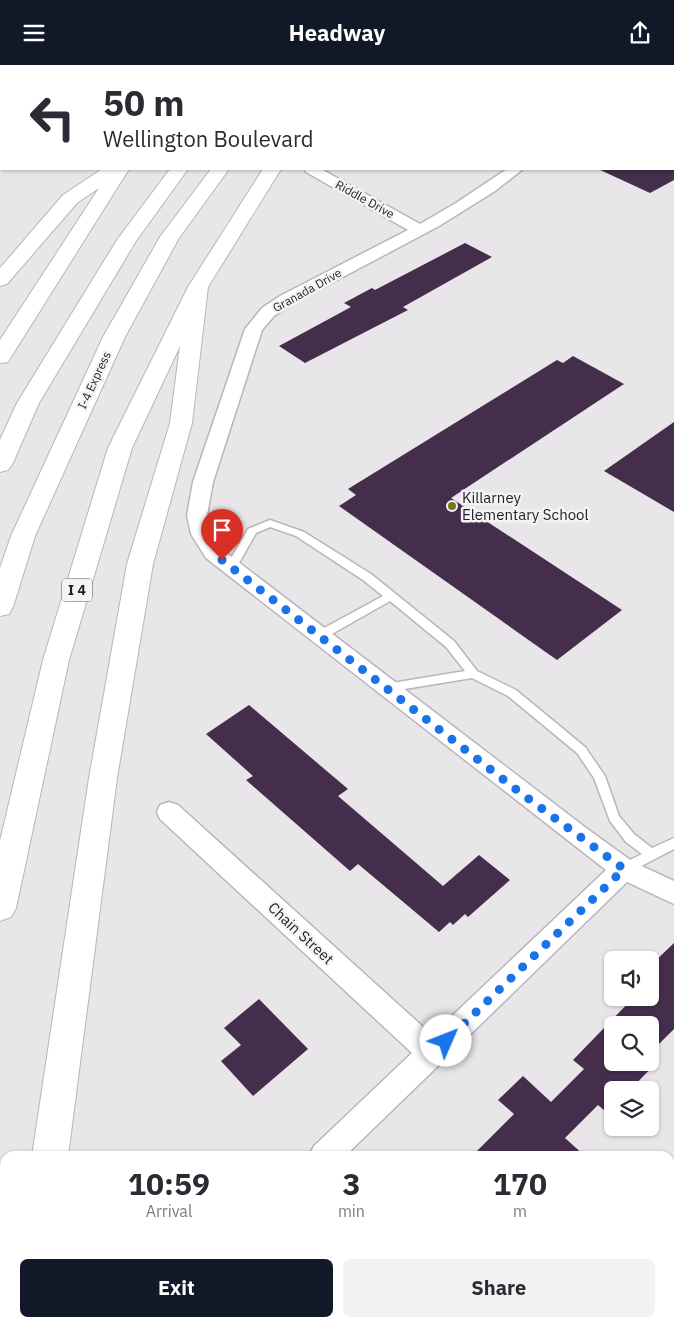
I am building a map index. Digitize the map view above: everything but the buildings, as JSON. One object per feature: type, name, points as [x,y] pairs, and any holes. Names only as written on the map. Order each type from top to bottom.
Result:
[{"type":"highway","points":[[0,280],[70,199],[113,170]]},
{"type":"highway","points":[[0,357],[119,170]]},
{"type":"highway","points":[[0,465],[28,403],[127,240],[178,170]]},
{"type":"highway","name":"I-4 Express","points":[[0,607],[22,536],[114,337],[170,237],[219,170]]},
{"type":"highway","name":"I 4","points":[[0,908],[56,660],[120,448],[198,287],[237,222],[271,171]]},
{"type":"highway","points":[[51,1151],[104,768],[140,564],[182,423],[198,287]]},
{"type":"street","name":"Riddle Drive","points":[[313,170],[419,230]]},
{"type":"street","name":"Granada Drive","points":[[231,567],[213,553],[201,533],[197,515],[200,498],[245,352],[254,329],[268,312],[286,300],[419,230],[490,189],[515,170]]},
{"type":"street","points":[[231,567],[522,794],[624,869],[674,893]]},
{"type":"street","name":"Chain Street","points":[[169,812],[432,1054]]},
{"type":"street","points":[[329,1151],[624,869]]},
{"type":"lane","points":[[231,567],[252,531],[270,523],[300,534],[367,577],[450,643],[473,674],[512,693],[581,750],[599,776],[614,818],[630,838],[652,855]]},
{"type":"lane","points":[[319,636],[391,596]]},
{"type":"lane","points":[[386,688],[473,674]]},
{"type":"lane","points":[[624,869],[674,843]]},
{"type":"place","name":"Killarney Elementary School","points":[[452,506]]},
{"type":"route","points":[[222,560],[522,794],[624,869],[446,1041]]}]
